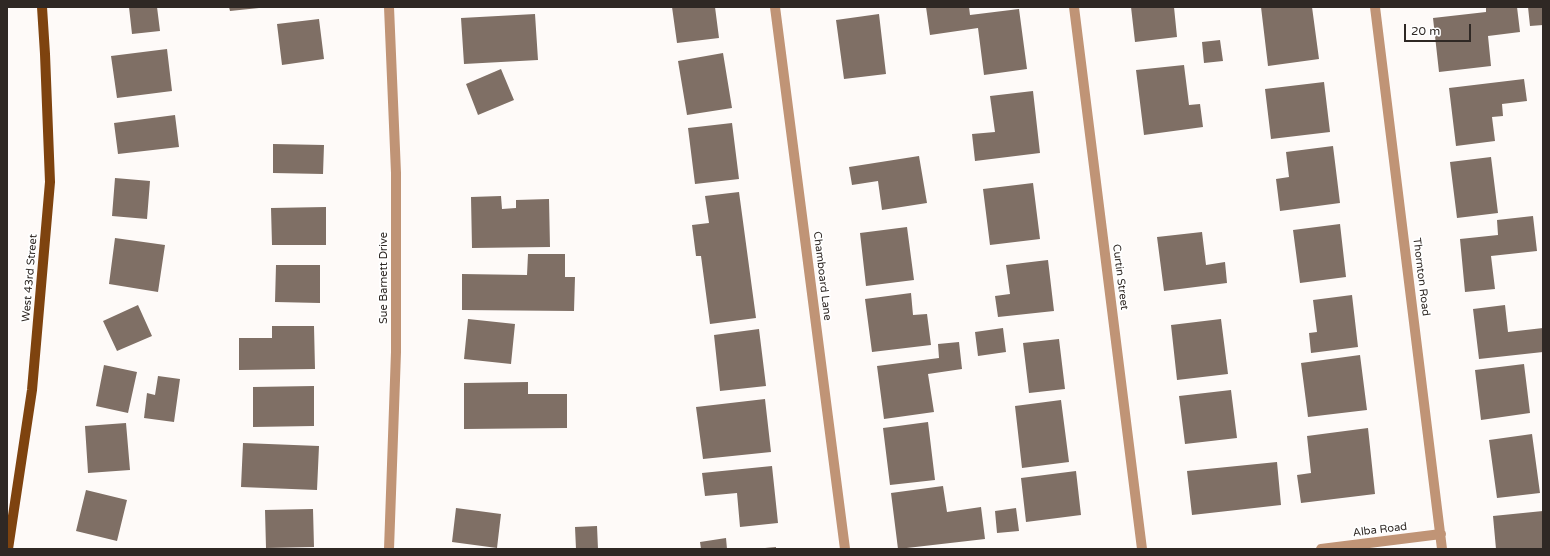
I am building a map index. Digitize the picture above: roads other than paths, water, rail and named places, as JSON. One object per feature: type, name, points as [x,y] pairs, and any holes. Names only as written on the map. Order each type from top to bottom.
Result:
[{"type":"main road","name":"West 43rd Street","points":[[8,549],[32,390],[50,182],[42,7]]},
{"type":"street","name":"Sue Barnett Drive","points":[[389,549],[396,352],[396,173],[390,7]]},
{"type":"street","name":"Chamboard Lane","points":[[775,7],[845,549]]},
{"type":"street","name":"Curtin Street","points":[[1074,7],[1142,549]]},
{"type":"street","name":"Thornton Road","points":[[1375,7],[1442,549]]},
{"type":"street","name":"Alba Road","points":[[1322,549],[1441,534]]}]
